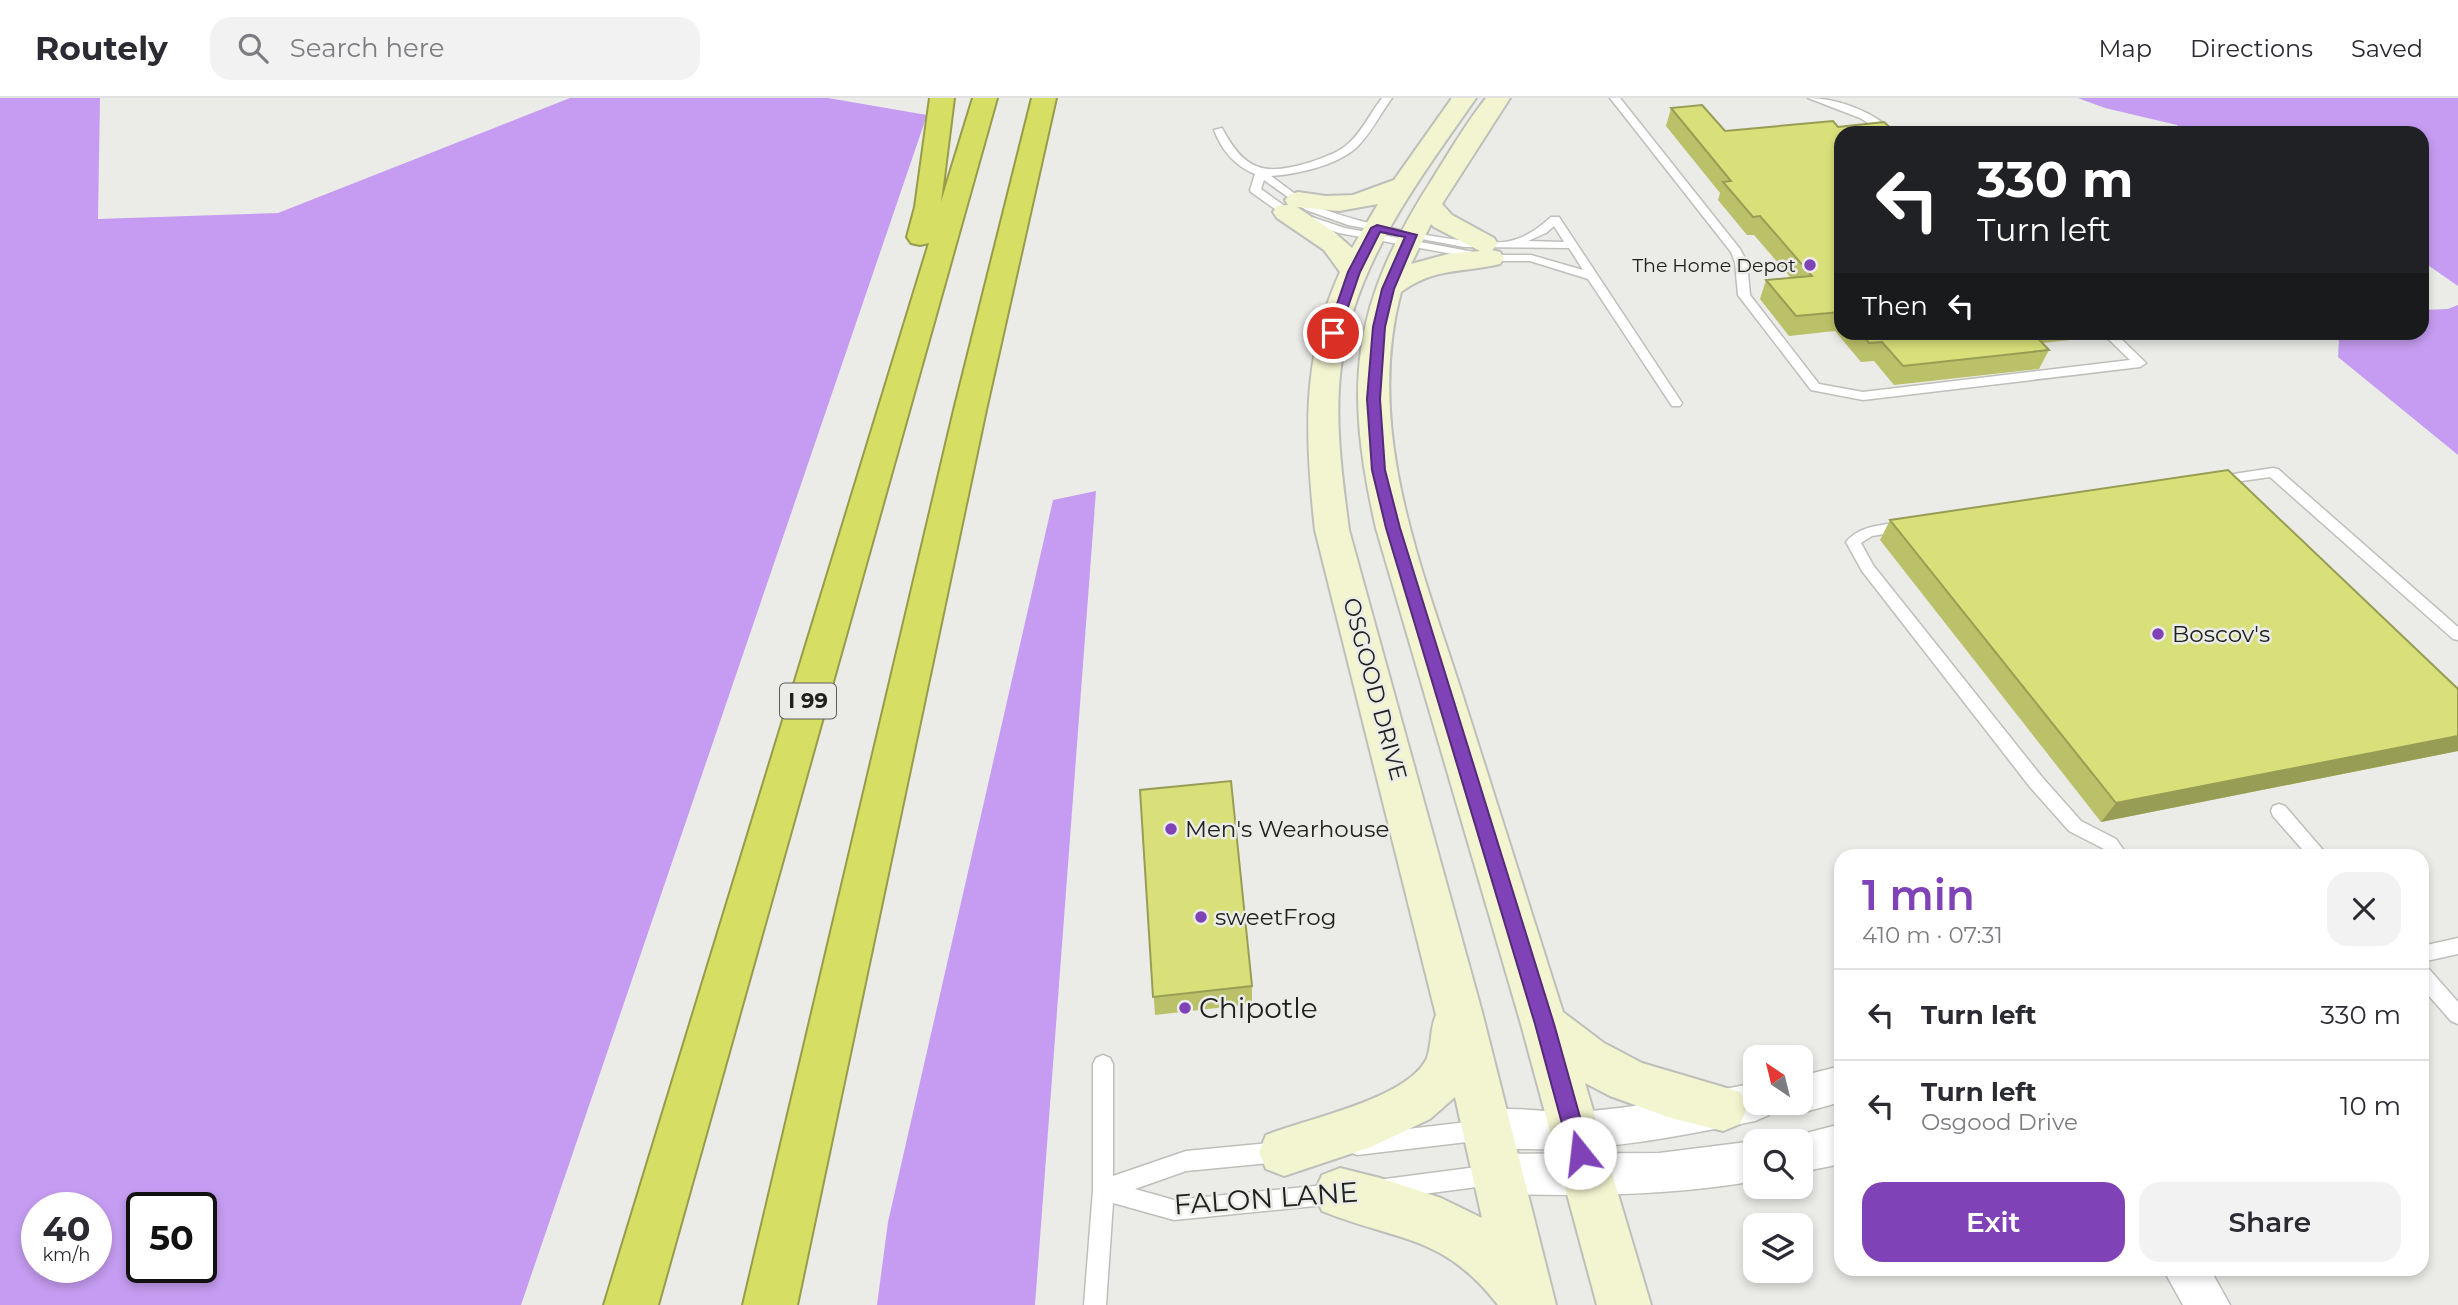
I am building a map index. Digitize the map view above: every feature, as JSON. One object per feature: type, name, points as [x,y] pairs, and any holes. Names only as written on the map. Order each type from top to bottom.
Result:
[{"type":"highway","points":[[806,707],[841,526],[928,207],[942,98]]},
{"type":"highway","name":"I 99","points":[[631,1305],[985,98]]},
{"type":"highway","points":[[770,1305],[970,410],[1044,98]]},
{"type":"main road","name":"OSGOOD DRIVE","points":[[1464,98],[1400,222],[1374,365],[1378,470],[1393,528],[1544,1024],[1624,1305]]},
{"type":"main road","name":"OSGOOD DRIVE","points":[[1498,98],[1400,222],[1354,272],[1333,333],[1326,363],[1323,460],[1332,530],[1459,1012],[1529,1302]]},
{"type":"main road","points":[[1292,206],[1346,204],[1378,198],[1400,222],[1443,221],[1495,249]]},
{"type":"main road","points":[[1292,206],[1338,247],[1347,257],[1354,272]]},
{"type":"main road","points":[[1388,289],[1406,274],[1495,249]]},
{"type":"main road","points":[[1284,1152],[1373,1122],[1426,1094],[1446,1072],[1459,1012]]},
{"type":"main road","points":[[1544,1024],[1574,1052],[1601,1070],[1651,1091],[1739,1105]]},
{"type":"main road","points":[[1340,1193],[1433,1220],[1467,1237],[1493,1258],[1529,1302]]},
{"type":"street","points":[[1813,1091],[1834,1086]]},
{"type":"street","name":"FALON LANE","points":[[1492,1152],[1573,1130],[1653,1123],[1739,1105]]},
{"type":"street","points":[[1813,1150],[1834,1145]]},
{"type":"street","name":"FALON LANE","points":[[1492,1152],[1587,1176],[1690,1171],[1743,1163]]},
{"type":"street","points":[[2189,1276],[2208,1305]]},
{"type":"lane","points":[[1261,173],[1308,165],[1341,154],[1352,146],[1387,98]]},
{"type":"lane","points":[[1615,98],[1736,251],[1741,262],[1744,295],[1815,387],[1864,396],[2140,363],[2116,340]]},
{"type":"lane","points":[[1813,98],[1856,111],[1882,126]]},
{"type":"lane","points":[[1219,130],[1223,142],[1235,157],[1247,167],[1261,173],[1292,206],[1400,222],[1592,276]]},
{"type":"lane","points":[[1261,173],[1255,190],[1292,206],[1325,215],[1400,222]]},
{"type":"lane","points":[[1495,249],[1542,231],[1555,219],[1676,403]]},
{"type":"lane","points":[[1495,249],[1572,246]]},
{"type":"lane","points":[[1531,258],[1572,246]]},
{"type":"lane","points":[[2206,482],[2273,472],[2458,635]]},
{"type":"lane","points":[[1924,524],[1868,532],[1853,542],[1855,549],[1874,578],[2036,782],[2075,825],[2110,844],[2114,849]]},
{"type":"lane","points":[[2279,811],[2313,849]]},
{"type":"lane","points":[[2429,952],[2458,946]]},
{"type":"lane","points":[[2429,983],[2458,1015]]},
{"type":"lane","points":[[1095,1305],[1103,1190],[1103,1064]]},
{"type":"lane","name":"FALON LANE","points":[[1103,1190],[1186,1161],[1413,1140],[1492,1152]]},
{"type":"lane","name":"FALON LANE","points":[[1103,1190],[1174,1210],[1340,1193],[1492,1152]]},
{"type":"shaded area","points":[[0,98],[100,98],[98,219],[278,213],[570,98],[828,98],[927,115],[521,1305],[0,1305]]},
{"type":"shaded area","points":[[2078,98],[2458,98],[2458,286],[2429,266],[2429,126],[2178,126],[2105,108]]},
{"type":"shaded area","points":[[2458,305],[2458,455],[2338,357],[2339,340],[2429,340],[2429,310],[2448,309]]},
{"type":"shaded area","points":[[1096,491],[1035,1305],[877,1305],[888,1222],[1053,500]]},
{"type":"building","points":[[1702,105],[1725,131],[1833,121],[1837,126],[1834,126],[1834,313],[1796,316],[1766,280],[1812,276],[1760,216],[1753,217],[1723,182],[1731,181],[1671,108]]},
{"type":"building","points":[[1884,122],[1888,126],[1847,126]]},
{"type":"building","points":[[1867,340],[2040,340],[2049,350],[1903,366],[1882,342],[1869,343]]},
{"type":"building","name":"Boscov's","points":[[2228,470],[2458,689],[2458,736],[2116,803],[1890,520]]},
{"type":"building","points":[[1231,781],[1252,986],[1153,997],[1140,790]]},
{"type":"place","name":"The Home Depot","points":[[1810,265]]},
{"type":"place","name":"Boscov's","points":[[2158,634]]},
{"type":"place","name":"Men's Wearhouse","points":[[1171,829]]},
{"type":"place","name":"sweetFrog","points":[[1201,917]]},
{"type":"place","name":"Chipotle","points":[[1185,1008]]},
{"type":"route","points":[[1333,333],[1354,272],[1377,228],[1411,235],[1388,289],[1379,327],[1373,399],[1378,470],[1580,1153]]}]
